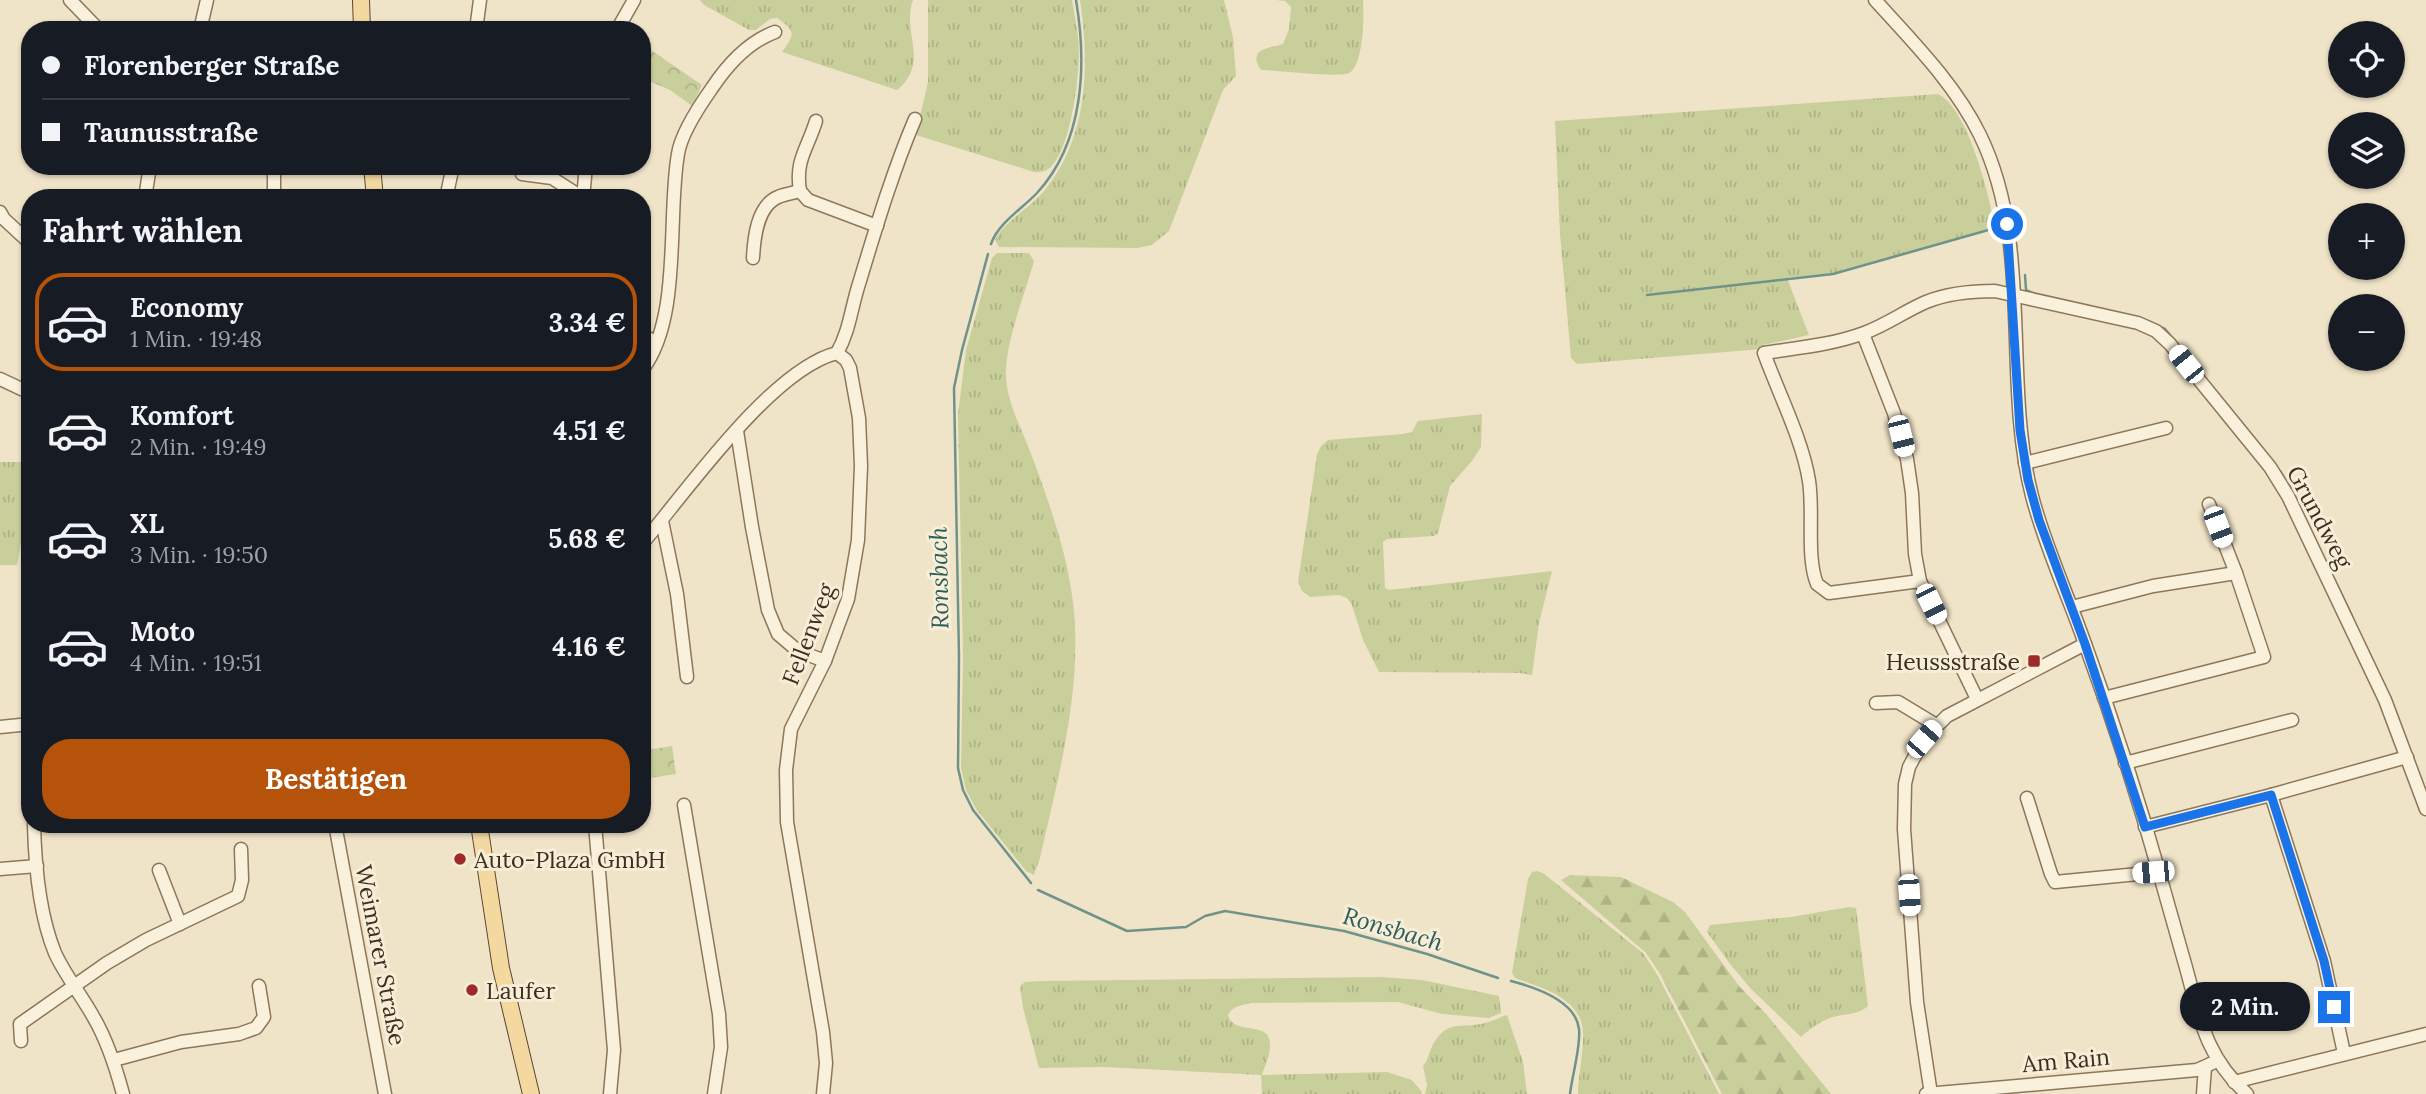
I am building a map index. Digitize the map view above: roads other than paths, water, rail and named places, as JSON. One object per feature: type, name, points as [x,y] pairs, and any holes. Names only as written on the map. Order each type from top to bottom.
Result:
[{"type":"main road","points":[[361,0],[362,21]]},
{"type":"main road","points":[[480,833],[501,968],[531,1094]]},
{"type":"street","points":[[70,0],[90,21]]},
{"type":"street","points":[[202,21],[207,0]]},
{"type":"street","points":[[477,21],[480,0]]},
{"type":"street","points":[[622,21],[634,0]]},
{"type":"street","points":[[1875,0],[1939,72],[1973,121],[1988,153],[1999,186],[2011,257],[2020,430],[2039,520],[2125,763],[2205,1035],[2217,1061],[2246,1094]]},
{"type":"street","points":[[651,352],[666,308],[678,152],[701,104],[726,67],[758,39],[775,32]]},
{"type":"street","points":[[651,534],[737,431],[790,378],[814,362],[837,353],[848,332],[853,301],[902,149],[915,119]]},
{"type":"street","points":[[816,121],[799,164],[797,174],[800,191],[808,200],[877,226]]},
{"type":"street","points":[[532,175],[552,177],[570,189]]},
{"type":"street","points":[[753,258],[754,237],[764,210],[776,198],[800,191]]},
{"type":"street","points":[[0,212],[21,234]]},
{"type":"street","name":"Grundweg","points":[[1920,581],[1829,593],[1821,589],[1814,578],[1811,495],[1806,466],[1763,354],[1863,334],[1928,302],[1960,293],[1995,291],[2138,323],[2156,331],[2170,344],[2270,467],[2288,496],[2385,700],[2426,809]]},
{"type":"street","points":[[1863,334],[1894,413],[1907,459],[1912,493],[1915,554],[1920,581],[1978,699]]},
{"type":"street","points":[[651,340],[656,342]]},
{"type":"street","name":"Fellenweg","points":[[823,1094],[826,1063],[823,1032],[787,822],[785,794],[791,729],[825,661],[848,599],[858,540],[859,418],[850,368],[846,360],[837,353]]},
{"type":"street","points":[[0,379],[21,389]]},
{"type":"street","points":[[2025,463],[2165,428]]},
{"type":"street","points":[[737,431],[768,610],[778,634],[798,651],[825,661]]},
{"type":"street","points":[[2104,698],[2264,657],[2209,503]]},
{"type":"street","points":[[662,521],[677,594],[687,677]]},
{"type":"street","points":[[2071,607],[2153,586],[2236,573]]},
{"type":"street","points":[[1931,1094],[1917,1002],[1903,807],[1909,767],[1924,739],[1947,716],[2085,644]]},
{"type":"street","points":[[1876,704],[1898,702],[1936,725]]},
{"type":"street","points":[[2125,763],[2292,720]]},
{"type":"street","points":[[0,727],[21,725]]},
{"type":"street","points":[[2145,827],[2407,757]]},
{"type":"street","points":[[2271,795],[2324,961],[2344,1053]]},
{"type":"street","points":[[2027,798],[2055,882],[2159,872]]},
{"type":"street","points":[[684,805],[719,1014],[721,1047],[714,1094]]},
{"type":"street","points":[[35,833],[37,866],[51,941],[64,970],[96,1021],[114,1060],[123,1094]]},
{"type":"street","name":"Weimarer Straße","points":[[337,833],[385,1094]]},
{"type":"street","points":[[596,833],[614,1050],[610,1094]]},
{"type":"street","points":[[21,1041],[20,1024],[75,985],[146,940],[238,896],[242,880],[241,849]]},
{"type":"street","points":[[0,869],[37,866]]},
{"type":"street","points":[[159,870],[180,924]]},
{"type":"street","points":[[114,1060],[181,1042],[239,1034],[256,1028],[264,1017],[259,986]]},
{"type":"street","points":[[2234,1083],[2426,1034]]},
{"type":"street","name":"Am Rain","points":[[1926,1094],[2205,1068],[2217,1061]]},
{"type":"street","points":[[2203,1094],[2205,1068]]},
{"type":"waterway","name":"Ronsbach","points":[[991,244],[999,229],[1037,193],[1053,173],[1073,127],[1081,76],[1076,0]]},
{"type":"waterway","points":[[1647,295],[1833,274],[1999,227]]},
{"type":"waterway","name":"Ronsbach","points":[[988,254],[954,388],[959,657],[958,768],[963,790],[973,810],[1031,883]]},
{"type":"waterway","points":[[2025,275],[2026,290],[2035,294]]},
{"type":"waterway","points":[[2147,321],[2165,329],[2175,341]]},
{"type":"waterway","points":[[2280,471],[2293,492]]},
{"type":"waterway","points":[[2318,546],[2352,616]]},
{"type":"waterway","name":"Ronsbach","points":[[1038,890],[1127,931],[1186,927],[1205,916],[1225,911],[1344,931],[1427,954],[1498,978]]},
{"type":"waterway","name":"Ronsbach","points":[[1511,981],[1553,997],[1576,1019],[1579,1044],[1570,1094]]},
{"type":"place","name":"Heussstraße","points":[[2034,661]]},
{"type":"place","name":"Auto-Plaza GmbH","points":[[460,859]]},
{"type":"place","name":"Laufer","points":[[472,990]]}]
